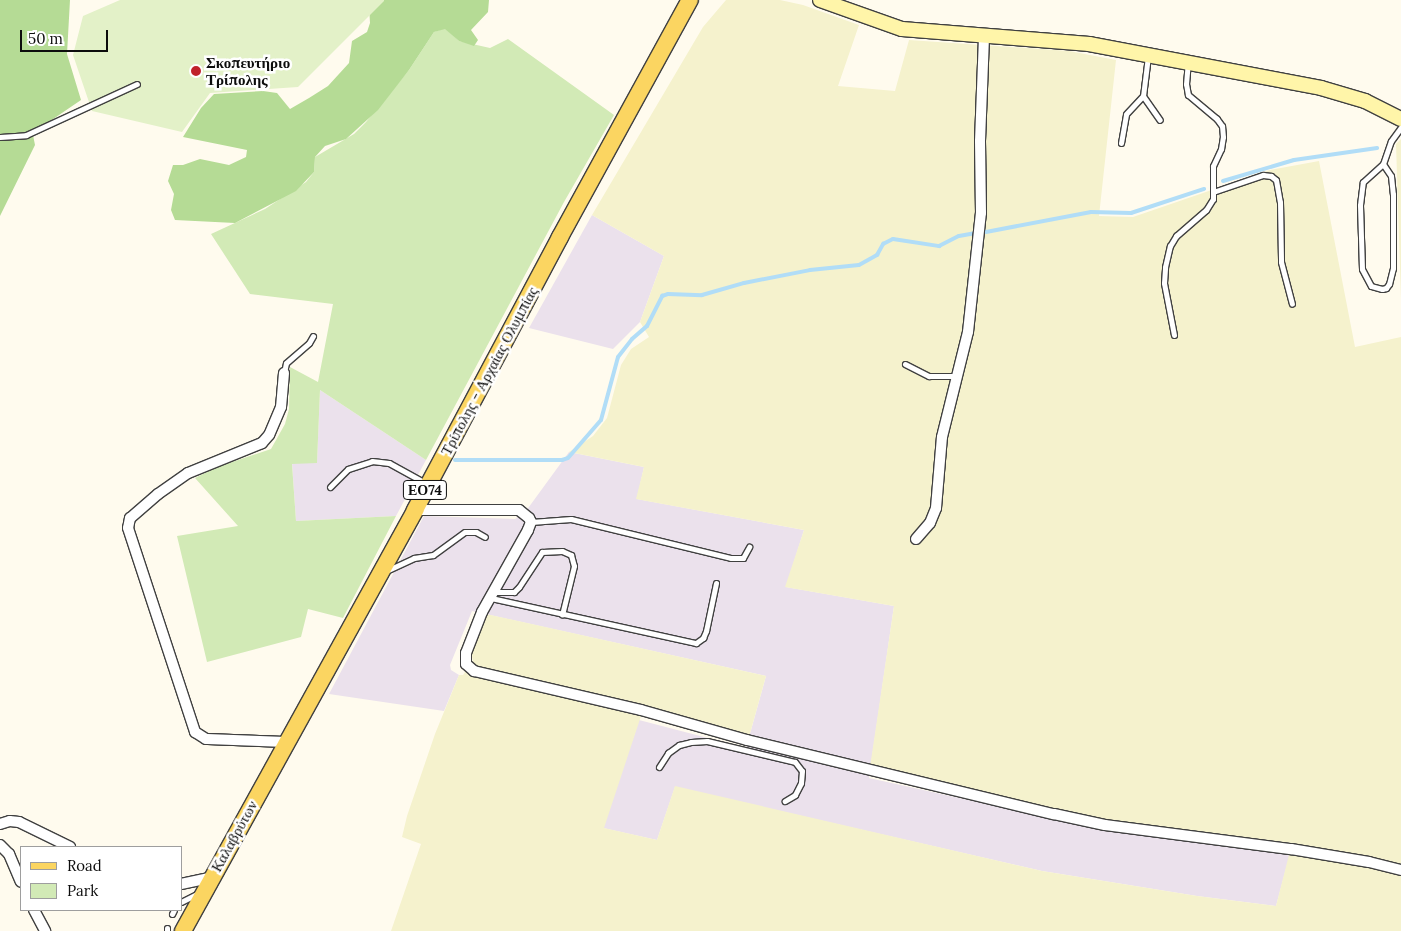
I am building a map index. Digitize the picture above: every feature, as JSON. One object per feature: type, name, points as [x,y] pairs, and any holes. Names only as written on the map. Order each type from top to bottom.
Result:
[{"type":"main road","name":"Τρίπολης - Αρχαίας Ολυμπίας","points":[[286,742],[428,485],[560,236],[690,0]]},
{"type":"main road","name":"Καλαβρύτων","points":[[183,931],[286,742]]},
{"type":"street","points":[[820,0],[902,29],[1089,44],[1348,94],[1401,119]]},
{"type":"street","points":[[916,539],[930,524],[936,508],[942,437],[968,332],[981,213],[980,141],[984,36]]},
{"type":"street","points":[[284,373],[281,407],[269,435],[262,443],[188,473],[158,494],[130,518],[128,528],[194,732],[206,739],[286,742]]},
{"type":"street","points":[[414,510],[519,510],[527,514],[531,522],[492,595],[464,658],[468,668],[474,671],[641,710],[776,752],[1105,825],[1291,849],[1369,862],[1401,870]]},
{"type":"street","points":[[0,824],[10,821],[19,822],[68,846]]},
{"type":"street","points":[[0,845],[9,854],[20,879]]},
{"type":"street","points":[[182,884],[207,884]]},
{"type":"street","points":[[35,911],[45,931]]},
{"type":"lane","points":[[1120,143],[1126,114],[1144,96],[1149,55]]},
{"type":"lane","points":[[1174,335],[1164,283],[1165,267],[1170,246],[1176,236],[1206,210],[1214,199],[1213,166],[1221,149],[1222,126],[1217,119],[1188,95],[1186,84],[1188,62]]},
{"type":"lane","points":[[0,137],[26,135],[137,84]]},
{"type":"lane","points":[[1144,96],[1160,120]]},
{"type":"lane","points":[[1383,164],[1391,176],[1394,194],[1393,268],[1389,284],[1386,288],[1382,289],[1371,286],[1362,270],[1360,205],[1364,182],[1383,164],[1391,141],[1401,127]]},
{"type":"lane","points":[[1214,192],[1263,175],[1271,176],[1276,180],[1280,202],[1281,262],[1292,304]]},
{"type":"lane","points":[[284,373],[286,363],[309,343],[313,336]]},
{"type":"lane","points":[[905,364],[929,376],[958,376]]},
{"type":"lane","points":[[330,487],[348,468],[372,461],[389,462],[428,485]]},
{"type":"lane","points":[[531,522],[571,519],[731,558],[743,558],[749,547]]},
{"type":"lane","points":[[379,574],[414,558],[433,555],[465,532],[476,532],[485,537]]},
{"type":"lane","points":[[492,595],[514,592],[542,552],[562,551],[571,555],[574,566],[562,615]]},
{"type":"lane","points":[[492,595],[562,615],[696,643],[704,638],[716,583]]},
{"type":"lane","points":[[659,767],[668,753],[679,745],[691,742],[707,741],[776,752],[795,762],[802,771],[801,783],[797,792],[785,802]]},
{"type":"lane","points":[[182,901],[207,884]]},
{"type":"shaded area","points":[[726,0],[780,0],[803,5],[859,25],[838,86],[895,91],[909,40],[1069,51],[1116,60],[1099,216],[1133,217],[1270,170],[1319,161],[1355,347],[1401,337],[1401,931],[391,931],[421,844],[402,837],[407,816],[435,734],[459,675],[463,675],[473,661],[470,649],[486,614],[766,676],[749,737],[643,710],[604,828],[657,840],[675,786],[1042,871],[1197,896],[1276,906],[1292,843],[1105,820],[870,767],[894,606],[785,587],[804,530],[636,499],[644,467],[569,452],[593,436],[607,418],[621,365],[631,349],[649,337],[640,322],[664,256],[592,215],[703,27]]},
{"type":"shaded area","points":[[1401,139],[1401,299],[1396,144]]},
{"type":"shaded area","points":[[592,215],[664,256],[640,322],[613,349],[529,328]]},
{"type":"shaded area","points":[[320,390],[426,460],[396,516],[296,521],[292,463],[317,462]]},
{"type":"shaded area","points":[[569,452],[644,467],[637,499],[804,530],[786,587],[894,606],[869,778],[1104,830],[1290,854],[1276,906],[1197,896],[1042,871],[675,787],[657,840],[603,828],[639,720],[746,748],[766,676],[472,611],[450,665],[451,670],[459,675],[444,711],[329,694],[424,516],[515,519],[526,511]]},
{"type":"green space","points":[[0,0],[70,0],[67,54],[81,100],[37,130],[33,135],[35,145],[0,216]]},
{"type":"green space","name":"Σκοπευτήριο Τρίπολης","points":[[120,0],[384,1],[298,87],[210,93],[182,132],[92,111],[73,55],[83,16]]},
{"type":"green space","points":[[373,0],[489,0],[488,12],[471,30],[478,40],[474,46],[459,41],[445,29],[434,32],[409,70],[378,110],[346,139],[325,146],[315,157],[314,172],[296,191],[235,223],[175,220],[171,210],[174,194],[168,181],[173,165],[183,165],[200,159],[229,165],[246,157],[247,150],[183,137],[201,108],[214,94],[263,91],[277,93],[290,109],[309,98],[328,86],[349,63],[352,41],[367,32],[370,23],[369,5]]},
{"type":"green space","points":[[445,28],[459,41],[490,48],[508,39],[614,115],[564,202],[426,460],[320,390],[317,463],[292,464],[296,521],[396,516],[343,618],[308,609],[301,637],[207,662],[177,536],[238,526],[195,478],[217,467],[271,449],[285,424],[289,409],[290,367],[318,382],[333,304],[250,294],[211,234],[265,209],[306,182],[314,172],[315,157],[354,134],[409,70],[434,32]]},
{"type":"waterway","points":[[1223,181],[1294,160],[1377,148]]},
{"type":"waterway","points":[[986,232],[1091,212],[1131,213],[1204,189]]},
{"type":"waterway","points":[[455,460],[562,460],[568,458],[601,420],[618,357],[632,339],[647,326],[662,296],[668,294],[702,295],[744,283],[810,270],[859,265],[877,255],[883,244],[893,239],[939,246],[959,236],[976,233]]},
{"type":"place","name":"Σκοπευτήριο Τρίπολης","points":[[196,71]]}]
